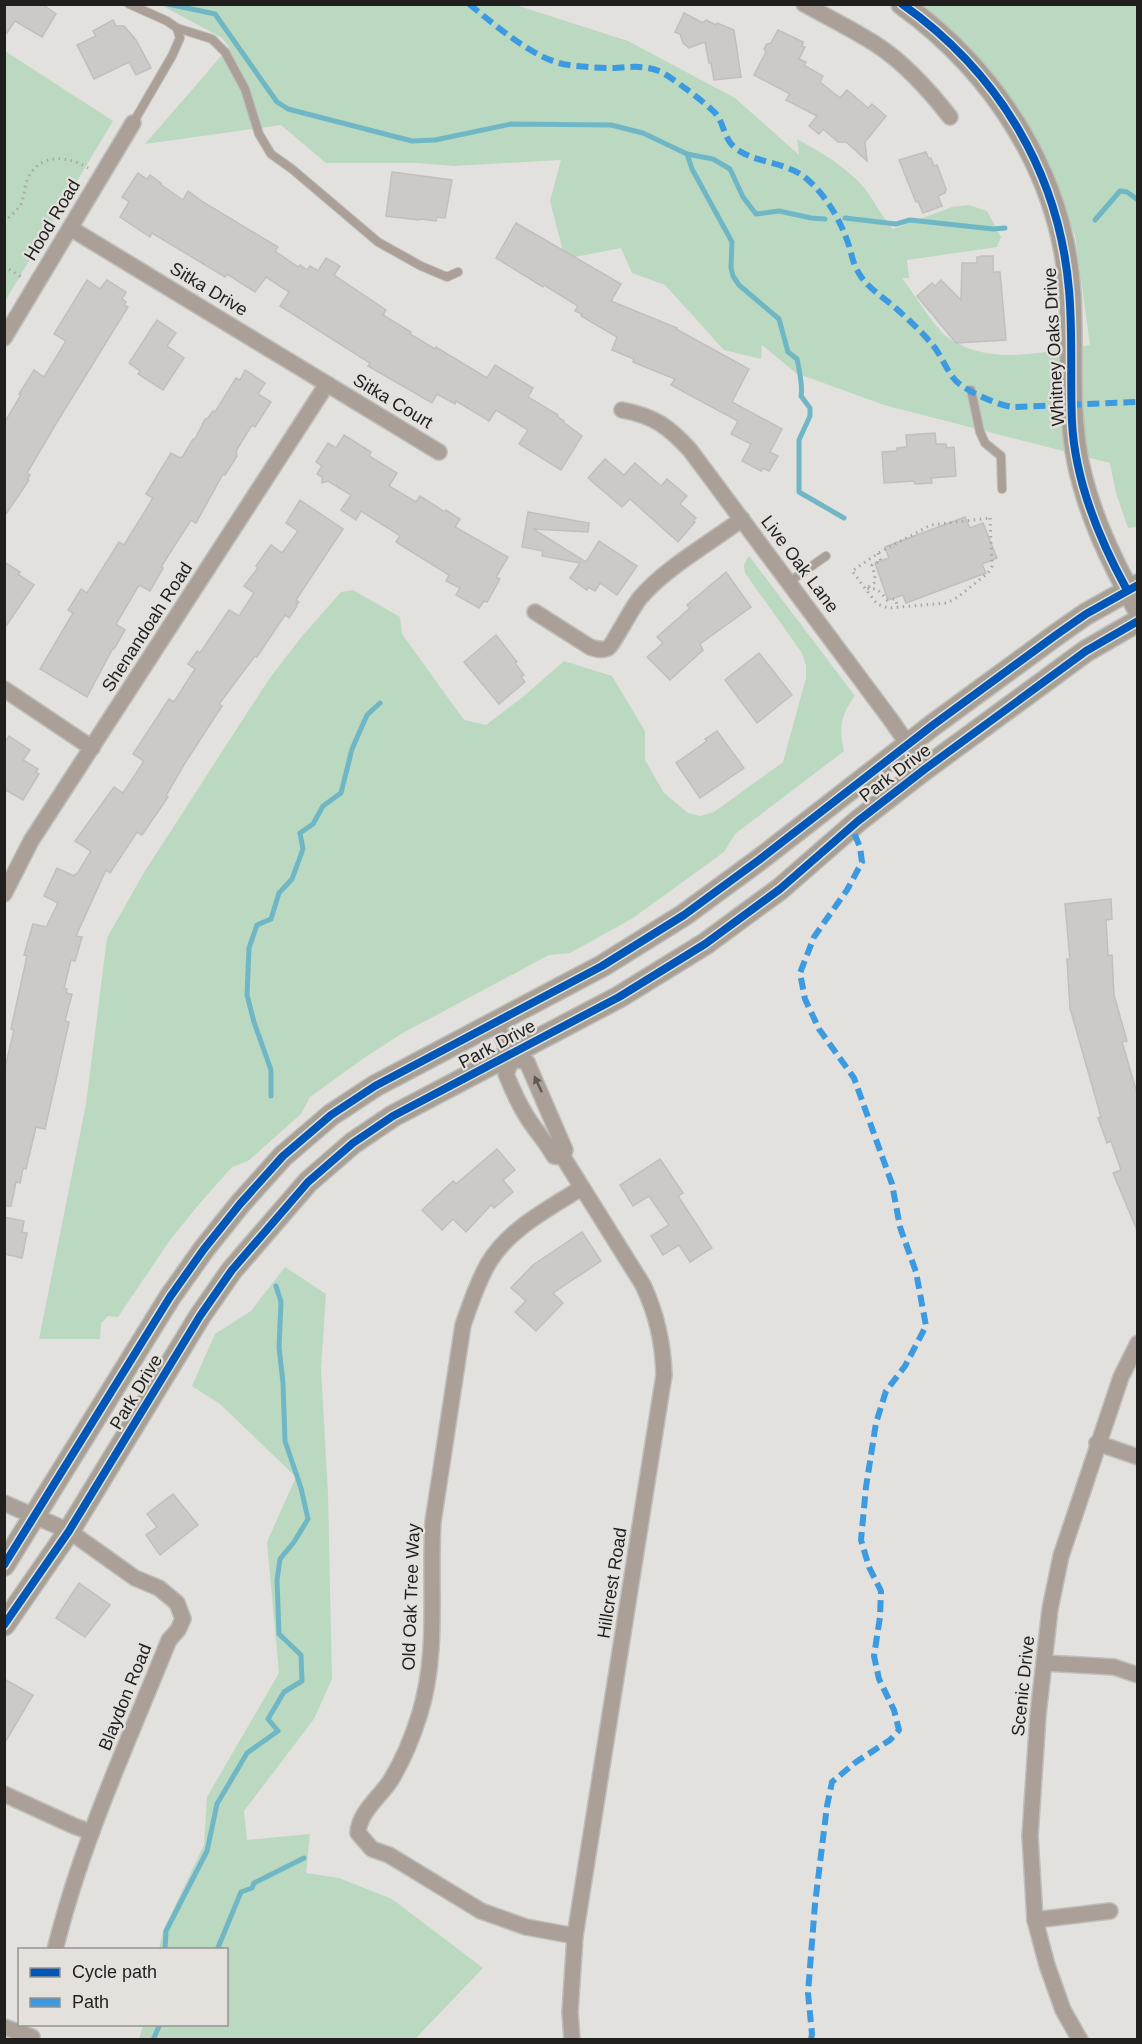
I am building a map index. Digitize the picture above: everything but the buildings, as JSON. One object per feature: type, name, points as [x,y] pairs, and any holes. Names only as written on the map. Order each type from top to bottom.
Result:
[{"type":"street","points":[[804,4],[879,46],[916,77],[950,117]]},
{"type":"street","name":"Whitney Oaks Drive","points":[[902,4],[946,39],[972,64],[1012,118],[1044,182],[1062,238],[1066,263],[1071,323],[1072,425],[1078,461],[1086,495],[1100,535],[1132,587],[1137,609]]},
{"type":"street","name":"Hood Road","points":[[4,338],[133,123]]},
{"type":"street","name":"Sitka Drive","points":[[70,228],[327,384]]},
{"type":"street","name":"Sitka Court","points":[[327,384],[439,452]]},
{"type":"street","name":"Shenandoah Road","points":[[4,894],[32,841],[327,384]]},
{"type":"street","name":"Live Oak Lane","points":[[622,410],[640,413],[657,420],[674,432],[690,450],[926,769]]},
{"type":"street","points":[[535,612],[590,647],[599,650],[608,648],[628,614],[652,585],[742,519]]},
{"type":"street","name":"Park Drive","points":[[4,1625],[53,1523],[170,1297],[240,1204],[283,1156],[332,1115],[375,1086],[602,966],[684,915],[908,744],[1056,635],[1132,587]]},
{"type":"street","name":"Park Drive","points":[[4,1565],[53,1523],[232,1270],[308,1182],[353,1143],[393,1116],[619,997],[705,944],[780,889],[858,820],[926,769],[1086,651],[1137,621]]},
{"type":"street","points":[[4,689],[92,748]]},
{"type":"street","points":[[495,1021],[510,1056]]},
{"type":"street","name":"Hillcrest Road","points":[[510,1056],[528,1062],[565,1150],[562,1157],[554,1156],[545,1140],[527,1118],[506,1074],[510,1056]]},
{"type":"street","points":[[533,1125],[551,1115]]},
{"type":"street","name":"Hillcrest Road","points":[[562,1157],[643,1285],[660,1330],[664,1375],[575,1936],[570,2012],[572,2040]]},
{"type":"street","name":"Old Oak Tree Way","points":[[575,1936],[525,1927],[481,1911],[390,1856],[372,1849],[358,1833],[358,1823],[392,1779],[421,1712],[427,1684],[432,1632],[433,1522],[463,1325],[470,1304],[489,1263],[504,1244],[533,1219],[582,1188]]},
{"type":"street","name":"Scenic Drive","points":[[1080,2040],[1063,2010],[1047,1965],[1035,1920],[1030,1836],[1038,1715],[1050,1609],[1061,1556],[1097,1443],[1121,1377],[1137,1343]]},
{"type":"street","points":[[1097,1443],[1137,1456]]},
{"type":"street","points":[[4,1503],[53,1523]]},
{"type":"street","name":"Blaydon Road","points":[[53,1523],[135,1578],[159,1588],[177,1603],[183,1619],[178,1630],[169,1640],[91,1832],[66,1904],[55,1948]]},
{"type":"street","points":[[1045,1663],[1114,1667],[1137,1675]]},
{"type":"street","points":[[4,1794],[91,1832]]},
{"type":"street","points":[[1035,1920],[1110,1911]]},
{"type":"street","points":[[4,2027],[34,2034]]},
{"type":"lane","points":[[129,4],[177,28],[212,39],[225,52],[245,89],[259,134],[271,154],[378,242],[421,266],[447,277],[458,272]]},
{"type":"lane","points":[[133,123],[172,56],[180,38],[177,28]]},
{"type":"lane","points":[[971,390],[980,432],[986,443],[1001,456],[1002,489]]},
{"type":"lane","points":[[789,582],[826,556]]},
{"type":"path","points":[[4,222],[21,204],[29,176],[42,163],[61,158],[69,159],[102,176]]},
{"type":"path","points":[[4,266],[36,286]]},
{"type":"path","points":[[990,518],[992,566],[988,573],[958,597],[947,603],[888,608],[877,604],[866,589],[852,572],[878,554],[931,525],[990,518]]},
{"type":"path","points":[[866,589],[874,583],[872,565],[881,561],[878,554]]},
{"type":"path","points":[[866,589],[879,590],[887,600],[895,599],[898,607]]},
{"type":"green space","points":[[161,5],[516,5],[628,41],[735,98],[799,155],[797,139],[836,163],[869,194],[893,229],[952,207],[969,205],[987,211],[1001,237],[997,247],[907,260],[909,278],[902,278],[947,337],[980,352],[1016,355],[1090,345],[1075,235],[1027,134],[903,5],[1137,5],[1137,527],[1128,528],[1116,493],[1110,463],[884,405],[796,373],[762,345],[761,359],[724,350],[665,285],[632,273],[621,248],[565,259],[550,201],[561,160],[454,166],[417,163],[326,163],[281,125],[145,144],[229,47],[222,38]]},
{"type":"green space","points":[[5,51],[113,121],[5,301]]},
{"type":"green space","points":[[748,557],[855,696],[842,722],[844,751],[735,834],[724,852],[633,918],[570,953],[549,955],[401,1034],[310,1097],[301,1114],[248,1161],[232,1167],[200,1203],[170,1240],[118,1317],[108,1316],[101,1323],[100,1339],[39,1339],[86,1104],[107,938],[143,874],[269,679],[303,635],[341,592],[353,590],[400,617],[402,634],[464,720],[486,725],[564,661],[612,676],[645,731],[645,760],[664,793],[688,813],[700,816],[714,812],[783,762],[806,678],[806,666],[802,653],[745,573],[744,565]]},
{"type":"green space","points":[[285,1267],[326,1294],[321,1368],[328,1494],[332,1679],[314,1719],[244,1811],[247,1840],[310,1834],[306,1873],[339,1878],[392,1899],[483,1968],[415,2039],[139,2039],[143,2026],[228,2026],[228,1948],[159,1948],[163,1931],[204,1845],[207,1797],[279,1673],[267,1542],[296,1477],[220,1404],[192,1386],[215,1334],[251,1311]]},
{"type":"waterway","points":[[168,4],[215,14],[277,102],[288,109],[412,141],[435,140],[511,124],[611,125],[643,133],[687,154],[692,169],[732,242],[733,276],[739,285],[779,319],[788,352],[797,359],[801,396],[810,408],[810,416],[799,440],[799,492],[844,518]]},
{"type":"waterway","points":[[687,154],[713,159],[730,169],[743,197],[756,214],[779,211],[825,219]]},
{"type":"waterway","points":[[1095,220],[1120,191],[1127,192],[1138,200]]},
{"type":"waterway","points":[[845,218],[896,224],[910,220],[993,229],[1005,228]]},
{"type":"waterway","points":[[271,1096],[271,1070],[247,995],[249,948],[257,925],[271,919],[279,893],[292,879],[303,849],[300,833],[313,824],[323,806],[341,793],[352,749],[367,715],[380,703]]},
{"type":"waterway","points":[[165,1948],[166,1931],[207,1851],[217,1804],[247,1753],[278,1731],[268,1719],[284,1692],[302,1681],[301,1655],[279,1634],[277,1580],[280,1559],[308,1519],[301,1488],[285,1441],[279,1347],[281,1302],[276,1286]]},
{"type":"waterway","points":[[218,1948],[241,1892],[304,1858]]},
{"type":"waterway","points":[[153,2040],[159,2026]]},
{"type":"marked path","points":[[469,4],[516,41],[543,57],[557,62],[598,68],[642,67],[664,73],[717,115],[728,140],[742,153],[791,169],[808,180],[821,193],[836,216],[847,240],[855,267],[861,276],[935,347],[956,381],[975,394],[1013,407],[1138,402]]},
{"type":"marked path","points":[[811,2040],[808,1993],[815,1904],[832,1782],[856,1762],[890,1740],[899,1730],[894,1710],[879,1679],[874,1656],[881,1591],[869,1567],[861,1540],[876,1423],[886,1391],[905,1366],[926,1326],[916,1272],[900,1227],[892,1184],[854,1078],[819,1029],[805,999],[800,973],[814,937],[847,890],[862,862],[860,847],[851,826]]},
{"type":"cycle path","points":[[902,4],[936,31],[967,61],[994,93],[1018,128],[1037,166],[1052,205],[1063,247],[1069,290],[1072,422],[1078,466],[1098,530],[1127,590]]},
{"type":"cycle path","points":[[4,1565],[170,1297],[240,1204],[283,1156],[331,1115],[375,1086],[602,966],[684,915],[933,725],[1056,635],[1086,614],[1138,585]]},
{"type":"cycle path","points":[[4,1625],[69,1531],[200,1316],[232,1270],[308,1182],[353,1143],[393,1116],[619,997],[705,944],[780,889],[858,821],[925,769],[1086,651],[1138,621]]}]
